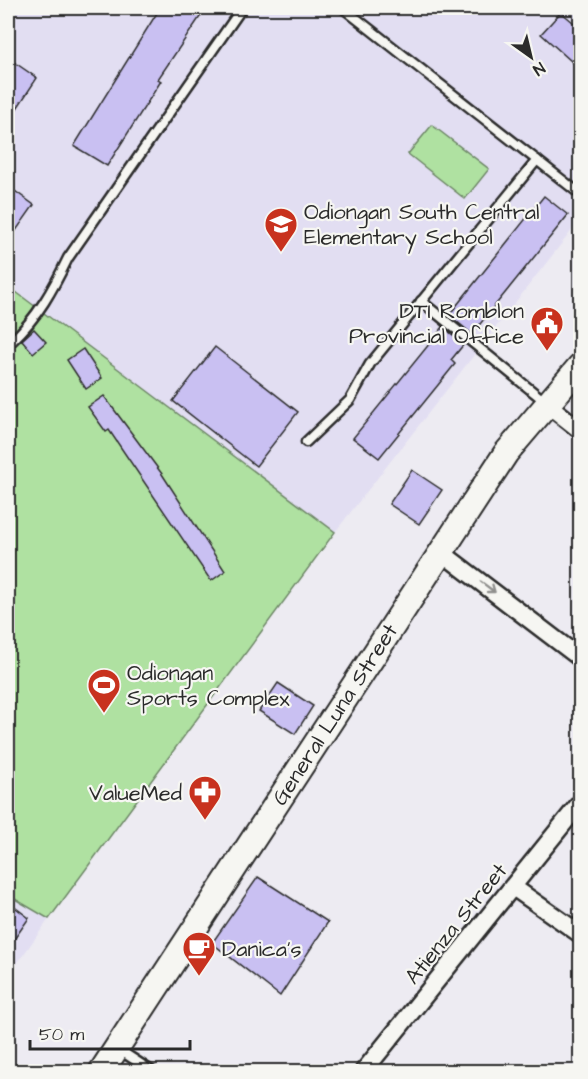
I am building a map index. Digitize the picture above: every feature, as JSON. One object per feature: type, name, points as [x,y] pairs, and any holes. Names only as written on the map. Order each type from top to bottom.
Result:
[{"type":"main road","name":"General Luna Street","points":[[101,1071],[506,453],[580,366]]},
{"type":"street","points":[[547,404],[580,430]]},
{"type":"street","points":[[441,552],[578,651]]},
{"type":"street","name":"Atienza Street","points":[[363,1071],[580,803]]},
{"type":"street","points":[[513,887],[580,934]]},
{"type":"lane","points":[[12,341],[30,322],[56,287],[68,258],[242,8]]},
{"type":"lane","points":[[344,8],[580,195]]},
{"type":"lane","points":[[306,442],[350,400],[370,364],[537,160]]},
{"type":"lane","points":[[421,302],[547,404]]},
{"type":"lane","points":[[116,1048],[150,1071]]},
{"type":"shaded area","name":"Odiongan South Central Elementary School","points":[[8,8],[580,8],[580,220],[335,532],[8,286]]},
{"type":"shaded area","points":[[8,895],[49,919],[8,976]]},
{"type":"green space","points":[[432,125],[489,169],[465,199],[408,154]]},
{"type":"green space","name":"Odiongan Sports Complex","points":[[8,286],[335,532],[49,919],[8,895]]},
{"type":"building","points":[[160,8],[206,8],[158,79],[161,81],[107,166],[74,146]]},
{"type":"building","points":[[561,12],[580,28],[580,69],[541,34]]},
{"type":"building","points":[[8,58],[37,78],[8,122]]},
{"type":"building","points":[[8,186],[34,205],[8,242]]},
{"type":"building","points":[[544,196],[568,215],[472,334],[449,315]]},
{"type":"building","points":[[443,327],[464,344],[451,360],[455,364],[379,458],[353,438]]},
{"type":"building","points":[[34,329],[46,342],[33,353],[22,340]]},
{"type":"building","points":[[215,347],[298,412],[256,466],[173,401]]},
{"type":"building","points":[[83,349],[102,378],[86,389],[67,360]]},
{"type":"building","points":[[104,396],[162,474],[225,571],[211,581],[109,430],[106,432],[88,407]]},
{"type":"building","points":[[412,470],[442,490],[419,524],[389,504]]},
{"type":"building","points":[[278,683],[313,706],[295,734],[259,711]]},
{"type":"building","points":[[258,877],[328,922],[280,996],[212,943]]},
{"type":"building","points":[[8,902],[29,918],[8,948]]},
{"type":"place","name":"Odiongan South Central Elementary School","points":[[281,253]]},
{"type":"place","name":"DTI Romblon Provincial Office","points":[[547,352]]},
{"type":"place","name":"Odiongan Sports Complex","points":[[104,714]]},
{"type":"place","name":"ValueMed","points":[[205,821]]},
{"type":"place","name":"Danica's","points":[[199,977]]}]
